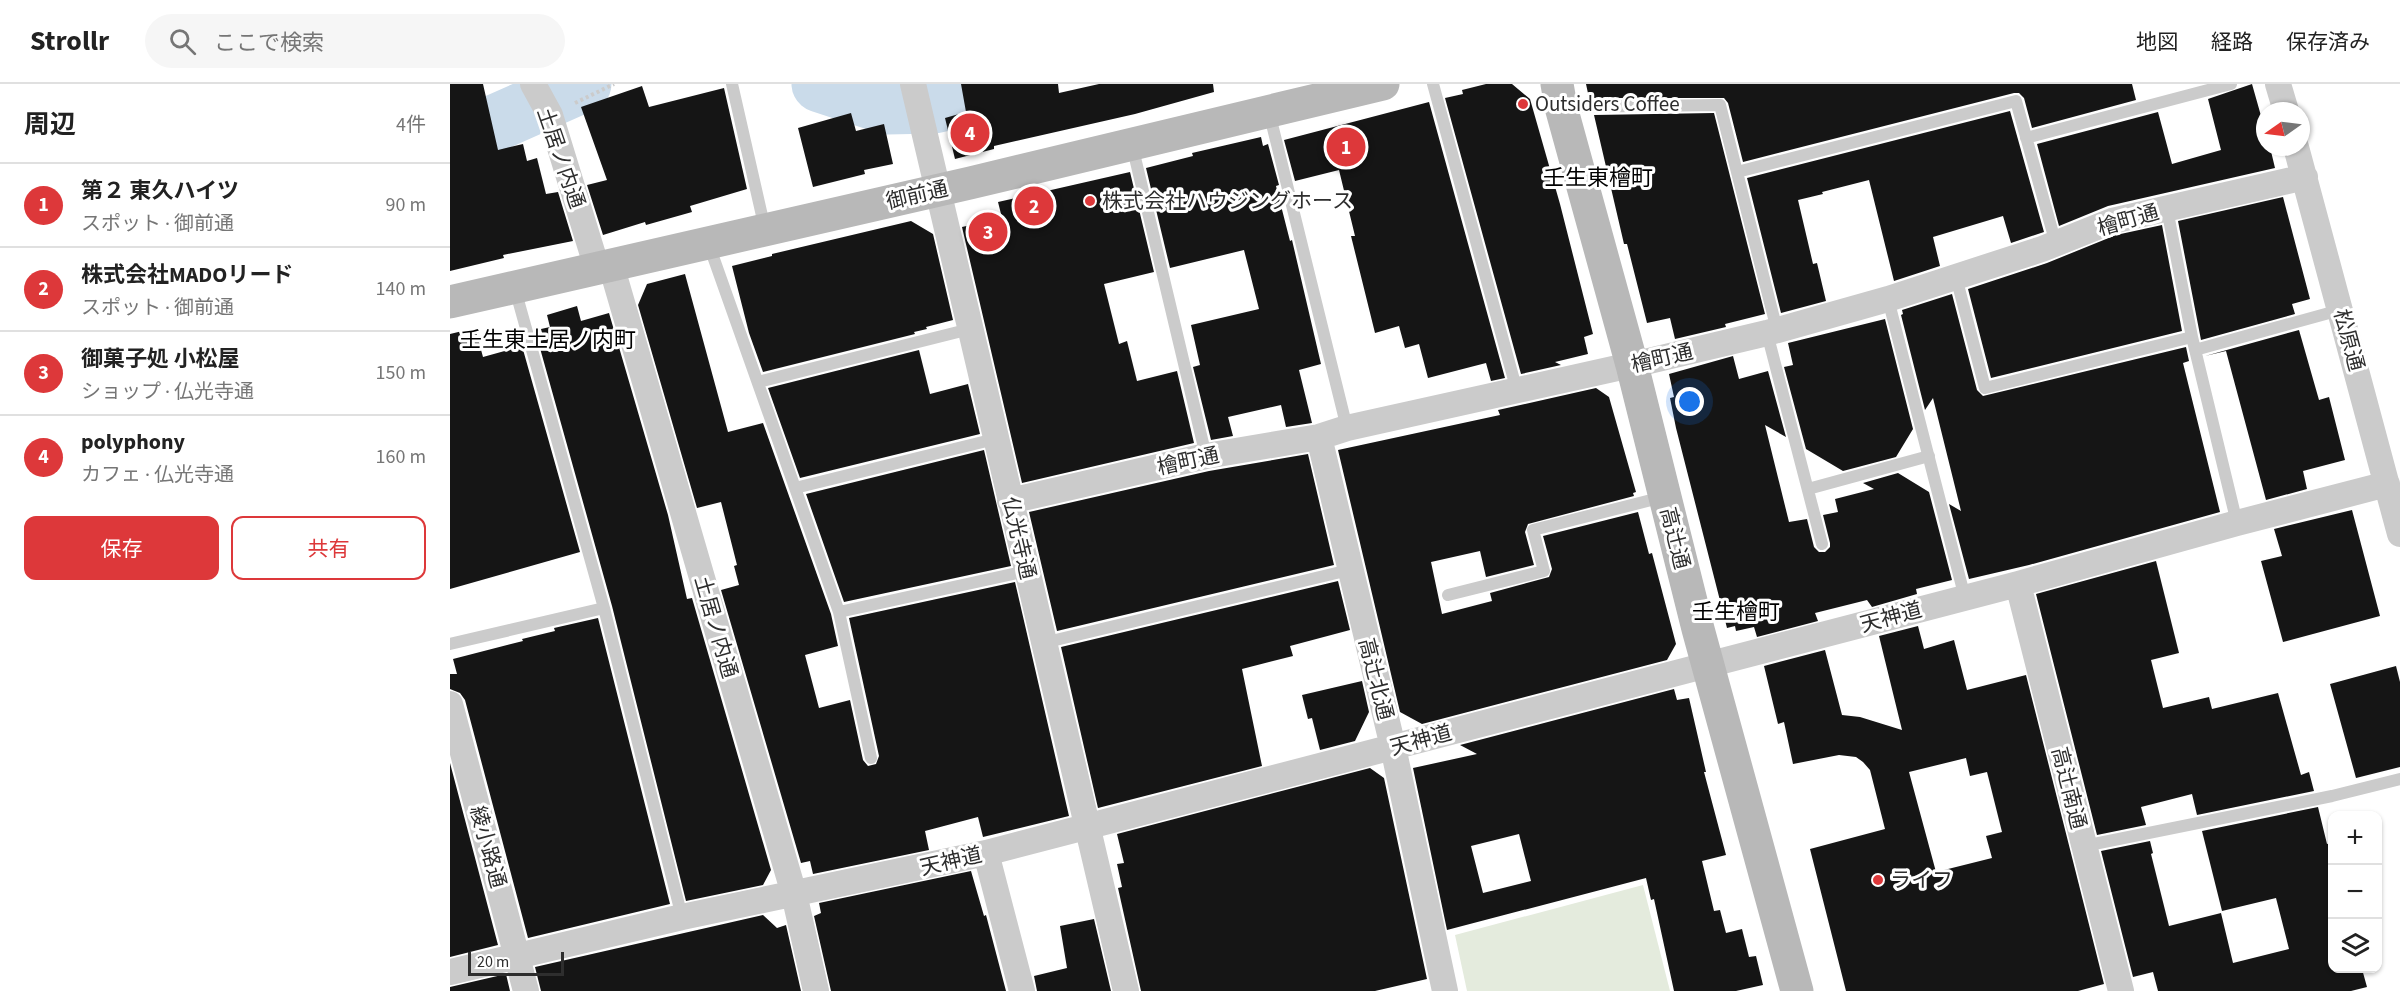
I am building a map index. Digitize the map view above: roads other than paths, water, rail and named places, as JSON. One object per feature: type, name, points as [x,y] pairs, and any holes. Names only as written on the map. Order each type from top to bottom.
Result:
[{"type":"street","name":"土居ノ内通","points":[[533,84],[549,113],[604,267],[794,894],[816,991]]},
{"type":"street","name":"御前通","points":[[450,302],[1383,84]]},
{"type":"street","points":[[2278,84],[2283,102]]},
{"type":"street","name":"仏光寺通","points":[[914,89],[1126,991]]},
{"type":"street","name":"高辻通","points":[[1559,95],[1632,365],[1708,665],[1797,991]]},
{"type":"street","name":"松原通","points":[[2299,156],[2400,534]]},
{"type":"street","name":"檜町通","points":[[1010,501],[1206,456],[1318,437],[1347,428],[1632,365],[1772,331],[1888,299],[2056,244],[2112,221],[2305,177]]},
{"type":"street","name":"高辻北通","points":[[1318,437],[1393,747],[1445,991]]},
{"type":"street","name":"天神道","points":[[450,972],[682,917],[986,853],[2018,584],[2387,484]]},
{"type":"street","name":"高辻南通","points":[[2018,584],[2121,991]]},
{"type":"street","name":"綾小路通","points":[[450,704],[526,991]]},
{"type":"street","points":[[986,853],[1022,991]]},
{"type":"lane","points":[[732,84],[765,229]]},
{"type":"lane","points":[[1433,84],[1517,391]]},
{"type":"lane","points":[[2026,138],[2230,84]]},
{"type":"lane","points":[[1559,95],[1720,105],[1822,544]]},
{"type":"lane","points":[[1737,172],[2016,101],[2056,244]]},
{"type":"lane","points":[[1269,111],[1347,428]]},
{"type":"lane","points":[[1132,144],[1206,456]]},
{"type":"lane","points":[[2167,209],[2193,344],[2237,523]]},
{"type":"lane","points":[[708,243],[839,612],[871,758]]},
{"type":"lane","points":[[1956,277],[1985,388],[2340,310]]},
{"type":"lane","points":[[514,288],[604,608],[682,917]]},
{"type":"lane","points":[[1888,299],[1965,597]]},
{"type":"lane","points":[[758,382],[970,329]]},
{"type":"lane","points":[[795,488],[995,439]]},
{"type":"lane","points":[[1808,489],[1929,456]]},
{"type":"lane","points":[[1448,595],[1544,571],[1533,530],[1665,496]]},
{"type":"lane","points":[[1043,643],[1349,570]]},
{"type":"lane","points":[[839,612],[1027,571]]},
{"type":"lane","points":[[450,644],[604,608]]},
{"type":"lane","points":[[2084,846],[2332,796],[2400,779]]},
{"type":"waterway","points":[[450,143],[583,84]]},
{"type":"waterway","points":[[820,84],[887,106],[934,105],[1027,84]]},
{"type":"place","name":"Outsiders Coffee","points":[[1523,104]]},
{"type":"place","name":"polyphony","points":[[970,133]]},
{"type":"place","name":"第２ 東久ハイツ","points":[[1346,147]]},
{"type":"place","name":"株式会社ハウジングホース","points":[[1090,201]]},
{"type":"place","name":"株式会社MADOリード","points":[[1034,206]]},
{"type":"place","name":"御菓子処 小松屋","points":[[988,232]]},
{"type":"place","name":"ライフ","points":[[1878,880]]},
{"type":"district","name":"壬生東檜町","points":[[1598,178]]},
{"type":"district","name":"壬生東土居ノ内町","points":[[548,340]]},
{"type":"district","name":"壬生檜町","points":[[1736,612]]}]
